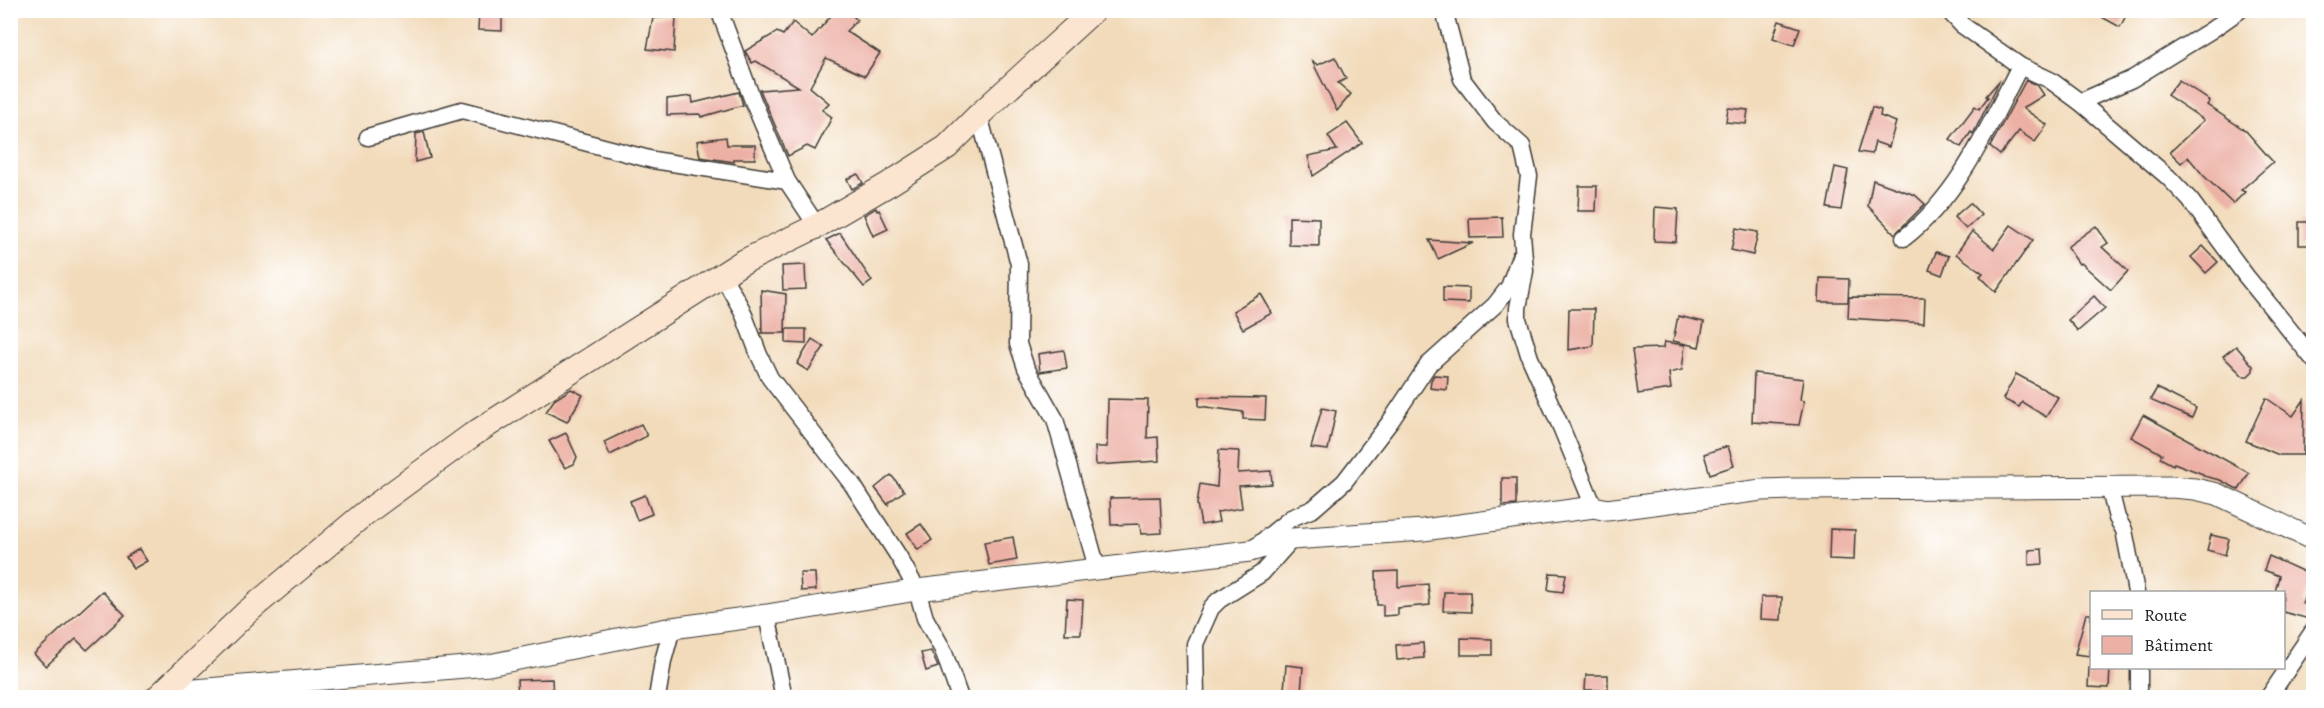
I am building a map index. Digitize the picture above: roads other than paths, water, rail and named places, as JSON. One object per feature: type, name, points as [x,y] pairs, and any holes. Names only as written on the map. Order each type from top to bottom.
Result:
[{"type":"main road","points":[[166,696],[246,613],[373,507],[472,435],[741,263],[818,226],[947,147],[1094,10]]},
{"type":"street","points":[[719,10],[753,101],[787,181],[818,226]]},
{"type":"street","points":[[1444,10],[1462,79],[1495,122],[1522,146],[1529,176],[1522,234],[1525,271],[1518,319],[1530,358],[1594,507]]},
{"type":"street","points":[[1948,10],[2020,66],[2050,80],[2080,102],[2168,177],[2190,200],[2246,276],[2313,360]]},
{"type":"street","points":[[2080,102],[2132,79],[2240,10]]},
{"type":"street","points":[[1904,238],[1938,209],[1976,152],[2020,66]]},
{"type":"street","points":[[368,137],[462,110],[653,160],[787,181]]},
{"type":"street","points":[[979,115],[1019,264],[1017,344],[1026,368],[1054,419],[1094,569]]},
{"type":"street","points":[[1250,551],[1291,518],[1313,509],[1344,482],[1390,422],[1428,364],[1495,305],[1509,287],[1523,250]]},
{"type":"street","points":[[741,263],[725,280],[742,310],[770,378],[852,484],[917,590],[926,618],[943,650],[960,698]]},
{"type":"street","points":[[2109,486],[2117,518],[2124,530],[2136,591]]},
{"type":"street","points":[[166,696],[489,665],[672,628],[917,590],[1250,551],[1292,539],[1423,530],[1594,507],[1607,510],[1762,490],[2109,486],[2195,489],[2217,494],[2313,540]]},
{"type":"street","points":[[1196,698],[1195,645],[1211,608],[1228,593],[1262,573],[1292,539]]},
{"type":"street","points":[[767,615],[784,698]]},
{"type":"street","points":[[657,698],[663,661],[672,628]]},
{"type":"street","points":[[2268,698],[2313,630]]},
{"type":"street","points":[[2139,669],[2139,698]]}]
